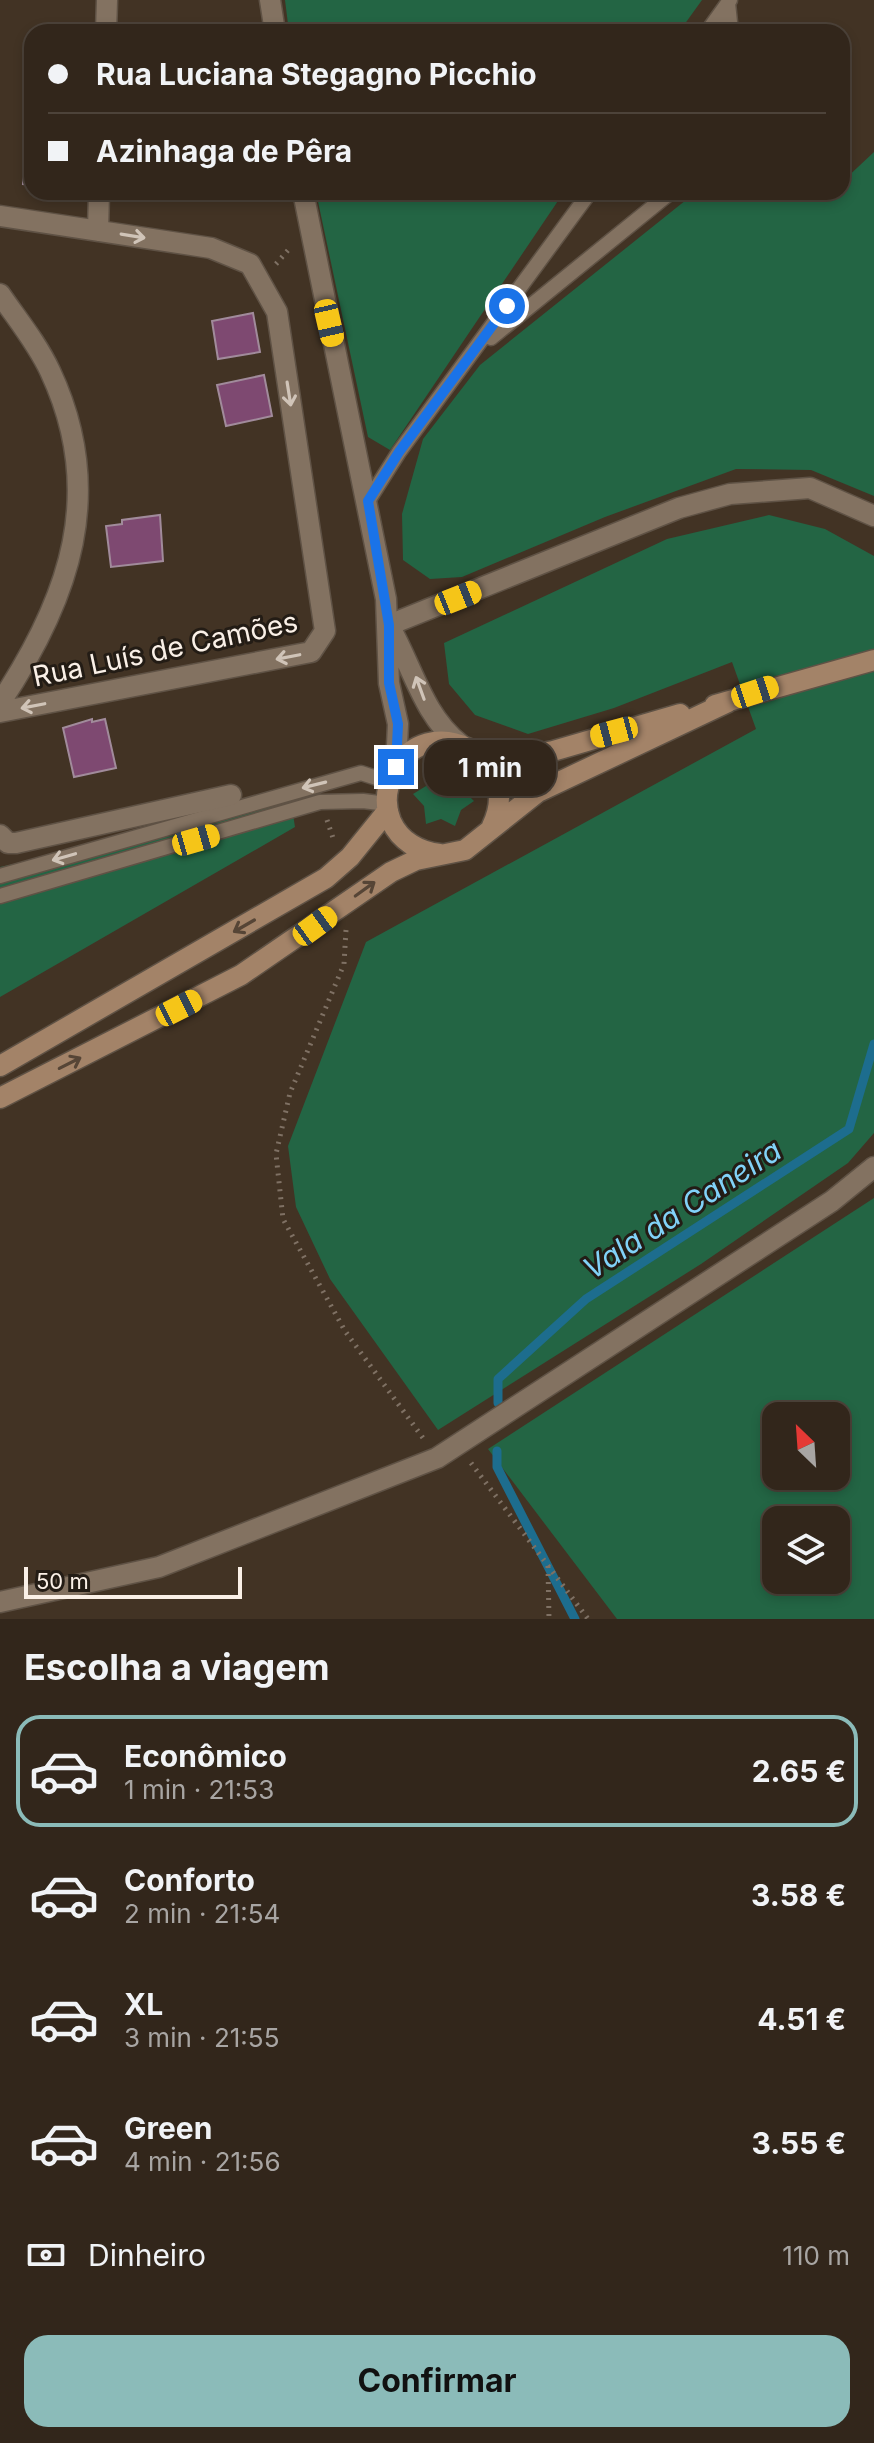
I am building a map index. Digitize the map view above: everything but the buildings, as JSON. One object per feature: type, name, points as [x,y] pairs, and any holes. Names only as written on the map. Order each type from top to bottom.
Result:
[{"type":"main road","points":[[0,1066],[326,878],[350,857],[388,807],[393,775],[419,747],[440,742],[469,749],[532,755],[553,751],[874,660]]},
{"type":"main road","points":[[0,1098],[230,981],[405,864],[476,845],[511,810],[538,792],[728,702]]},
{"type":"main road","points":[[469,749],[490,767],[499,791],[497,815],[485,836]]},
{"type":"main road","points":[[388,807],[397,830],[411,845],[431,854],[454,853]]},
{"type":"street","points":[[106,24],[107,0]]},
{"type":"street","points":[[270,0],[274,24]]},
{"type":"street","points":[[98,231],[99,200]]},
{"type":"street","points":[[305,200],[368,501],[389,625],[389,683],[398,724],[393,775]]},
{"type":"street","name":"Rua Luís de Camões","points":[[0,216],[211,248],[250,264],[277,312],[325,631],[311,652],[0,712]]},
{"type":"street","points":[[0,294],[51,372],[76,449],[75,529],[67,573],[42,635],[0,703]]},
{"type":"street","points":[[389,625],[679,508],[730,494],[810,488],[874,516]]},
{"type":"street","points":[[389,625],[414,671],[430,711],[469,749]]},
{"type":"street","points":[[0,835],[8,843],[16,843],[231,795]]},
{"type":"street","points":[[0,1602],[159,1567],[437,1458],[832,1201],[874,1167]]},
{"type":"lane","points":[[713,24],[729,2]]},
{"type":"lane","points":[[729,2],[730,24]]},
{"type":"lane","points":[[368,501],[399,452],[584,200]]},
{"type":"lane","points":[[473,352],[661,200]]},
{"type":"lane","points":[[0,876],[361,773],[393,775]]},
{"type":"lane","points":[[0,896],[320,802],[363,801],[388,807]]},
{"type":"path","points":[[275,269],[277,260],[310,228]]},
{"type":"path","points":[[347,902],[360,922],[346,930],[344,964],[290,1093],[276,1154],[283,1219],[345,1331],[437,1458]]},
{"type":"path","points":[[458,1445],[588,1619]]},
{"type":"path","points":[[548,1565],[549,1619]]},
{"type":"green space","points":[[285,0],[702,0],[685,24],[288,24]]},
{"type":"green space","points":[[874,152],[874,496],[811,470],[736,469],[605,517],[462,577],[430,579],[403,560],[402,514],[423,439],[480,365],[686,200],[850,200],[850,174]]},
{"type":"green space","points":[[318,200],[559,200],[390,450],[368,437]]},
{"type":"green space","points":[[769,515],[825,529],[874,556],[874,1133],[848,1163],[701,1264],[438,1430],[330,1279],[296,1207],[288,1146],[366,942],[756,729],[732,662],[614,708],[528,734],[475,715],[449,684],[444,643],[667,539]]},
{"type":"green space","points":[[430,770],[446,777],[462,774],[463,790],[474,801],[461,810],[455,826],[441,819],[426,824],[424,806],[413,794],[426,786]]},
{"type":"green space","points":[[291,802],[295,827],[0,997],[0,867]]},
{"type":"green space","points":[[874,1198],[874,1619],[617,1619],[488,1449]]},
{"type":"waterway","name":"Vala da Caneira","points":[[498,1403],[498,1379],[586,1299],[849,1129],[874,1044]]},
{"type":"waterway","name":"Vala da Caneira","points":[[497,1451],[497,1467],[575,1619]]},
{"type":"route","points":[[396,767],[399,756],[398,724],[389,683],[389,625],[368,501],[399,452],[507,306]]}]
